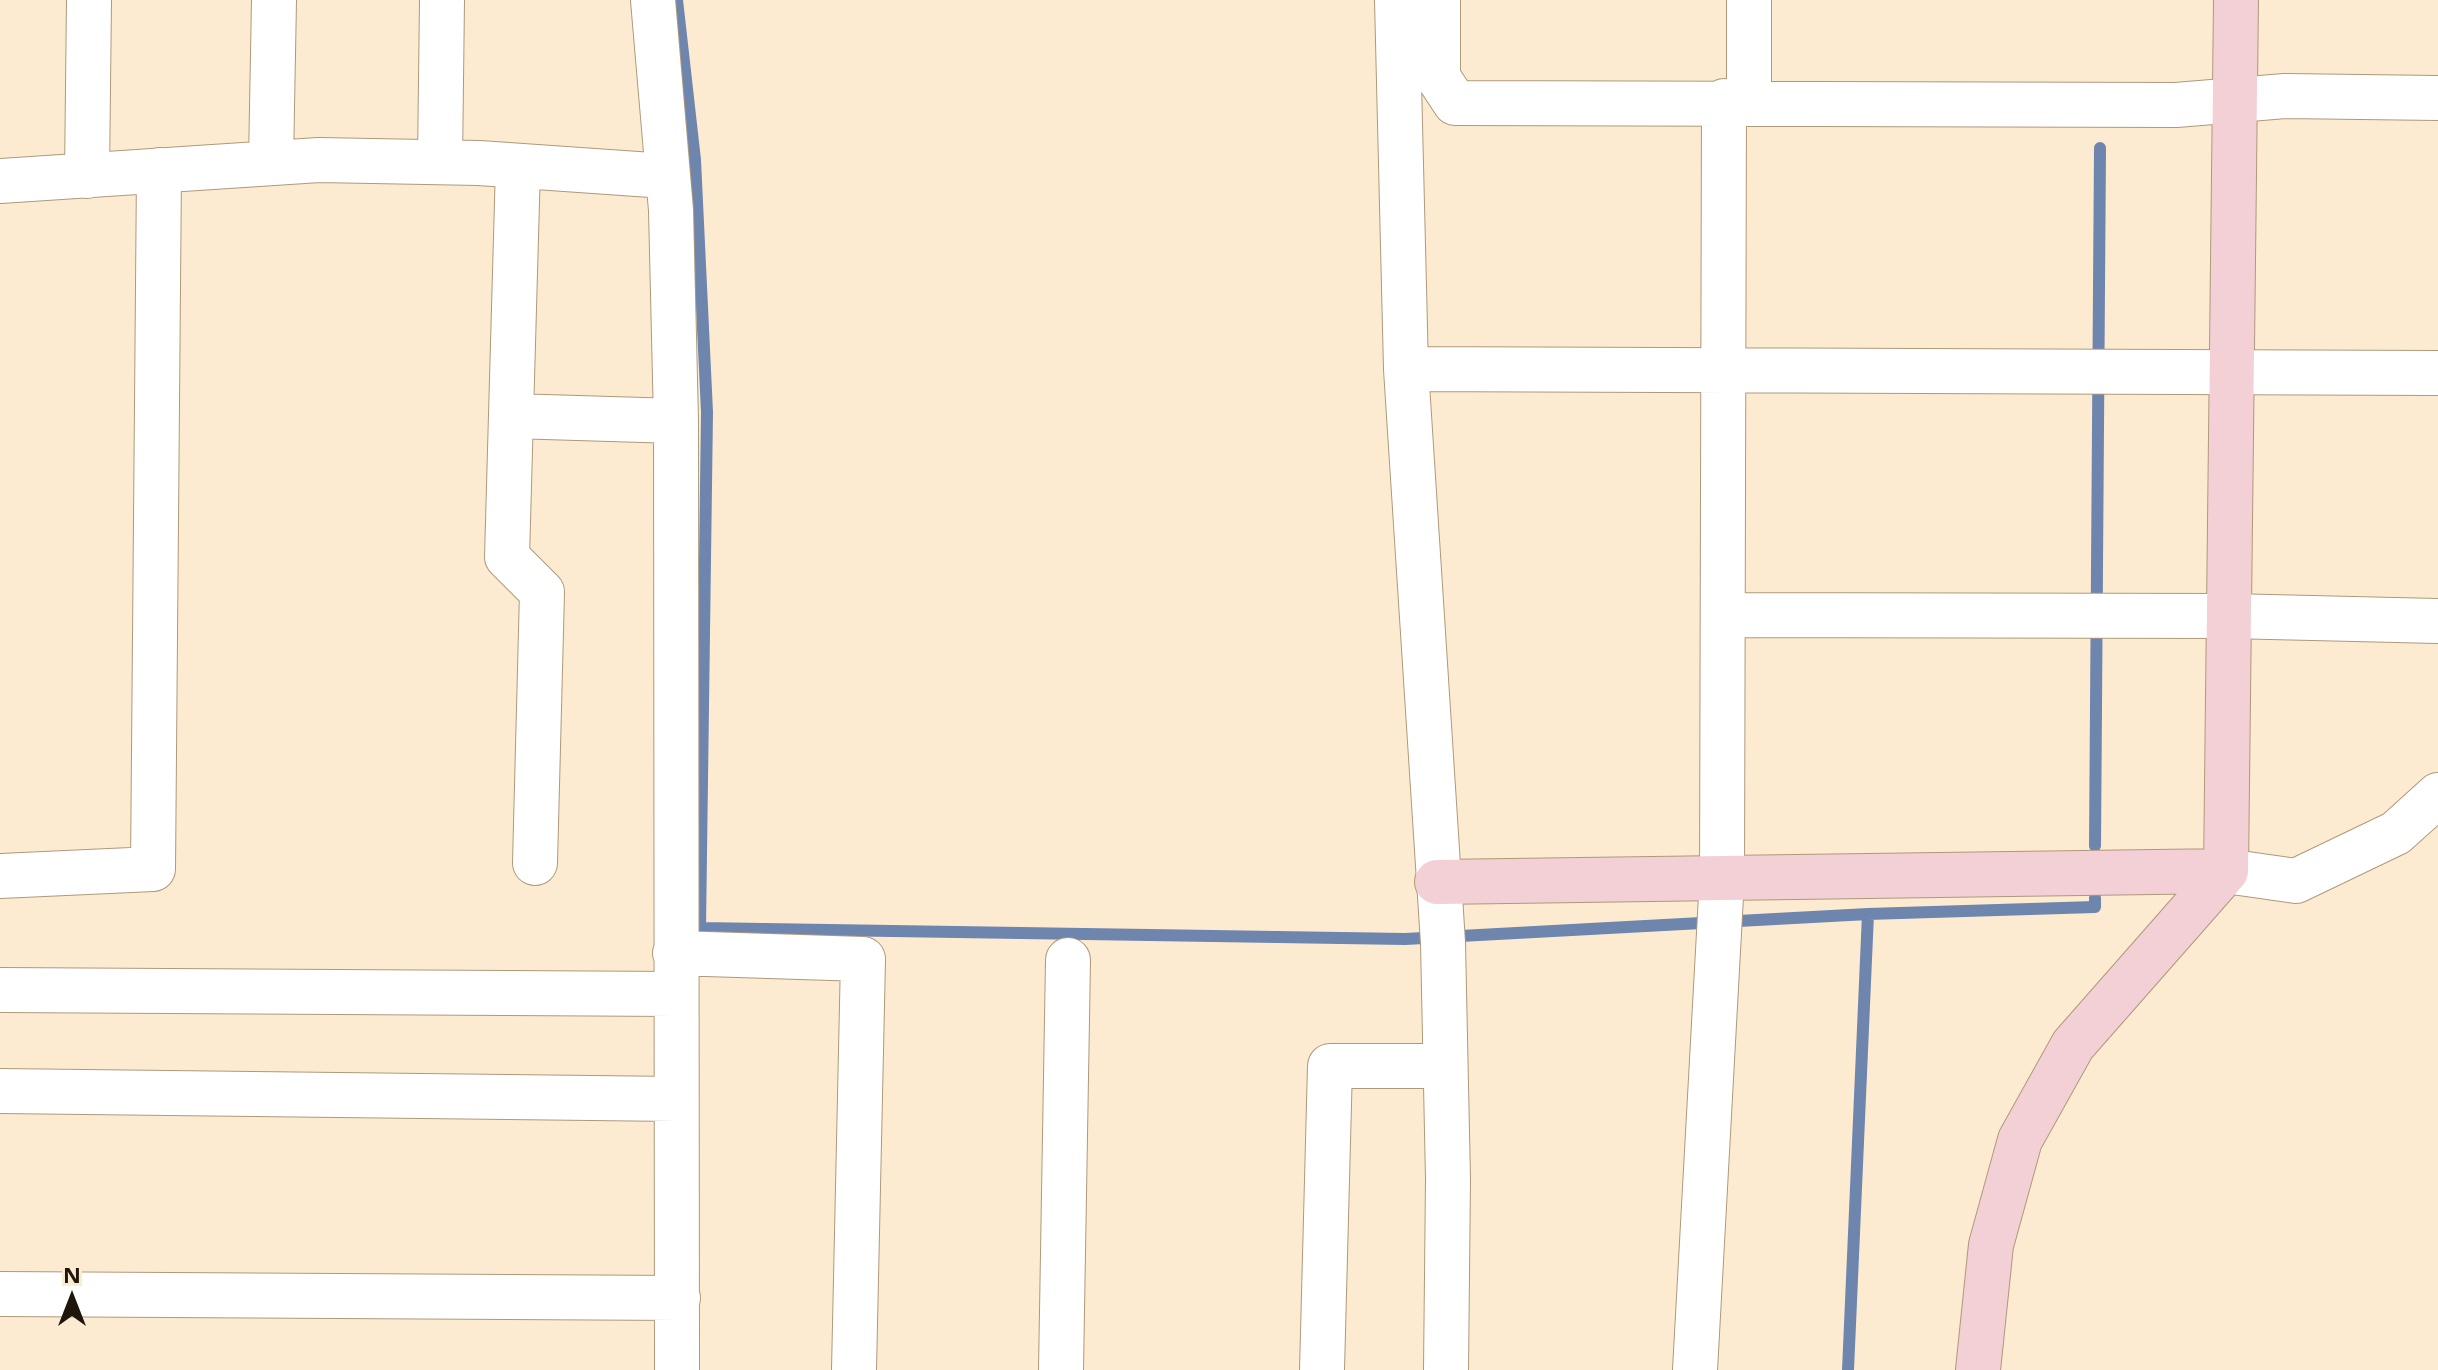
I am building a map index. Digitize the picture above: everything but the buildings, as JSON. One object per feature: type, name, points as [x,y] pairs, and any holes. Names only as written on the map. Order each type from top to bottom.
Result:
[{"type":"street","points":[[87,176],[89,0]]},
{"type":"street","points":[[271,162],[274,0]]},
{"type":"street","points":[[440,162],[442,0]]},
{"type":"street","points":[[653,0],[671,210],[676,421],[677,1370]]},
{"type":"street","points":[[1397,0],[1406,369],[1442,935],[1448,1179],[1446,1370]]},
{"type":"street","points":[[1438,0],[1438,77],[1455,103],[1737,101],[2176,105],[2285,96],[2438,98]]},
{"type":"street","points":[[1695,1370],[1721,907],[1724,368],[1737,101],[1749,0]]},
{"type":"street","points":[[1978,1370],[1991,1245],[2020,1140],[2073,1045],[2226,871],[2236,0]]},
{"type":"street","points":[[0,181],[271,162],[440,162],[666,176]]},
{"type":"street","points":[[518,166],[507,557],[542,592],[535,863]]},
{"type":"street","points":[[0,876],[153,869],[159,170]]},
{"type":"street","points":[[1406,369],[2438,373]]},
{"type":"street","points":[[512,416],[676,421]]},
{"type":"street","points":[[1723,615],[2228,616],[2438,621]]},
{"type":"street","points":[[1437,882],[1721,907],[2226,871],[2296,881],[2396,833],[2438,795]]},
{"type":"street","points":[[0,990],[675,974],[863,959],[854,1370]]},
{"type":"street","points":[[1061,1370],[1068,960]]},
{"type":"street","points":[[1322,1370],[1330,1066],[1443,1066]]},
{"type":"street","points":[[0,1091],[676,1099]]},
{"type":"street","points":[[0,1294],[678,1298]]},
{"type":"waterway","points":[[677,0],[695,160],[707,412],[700,928],[1405,939],[1868,914],[1848,1370]]},
{"type":"waterway","points":[[2095,846],[2100,148]]},
{"type":"waterway","points":[[1868,914],[2095,907],[2095,898]]}]
